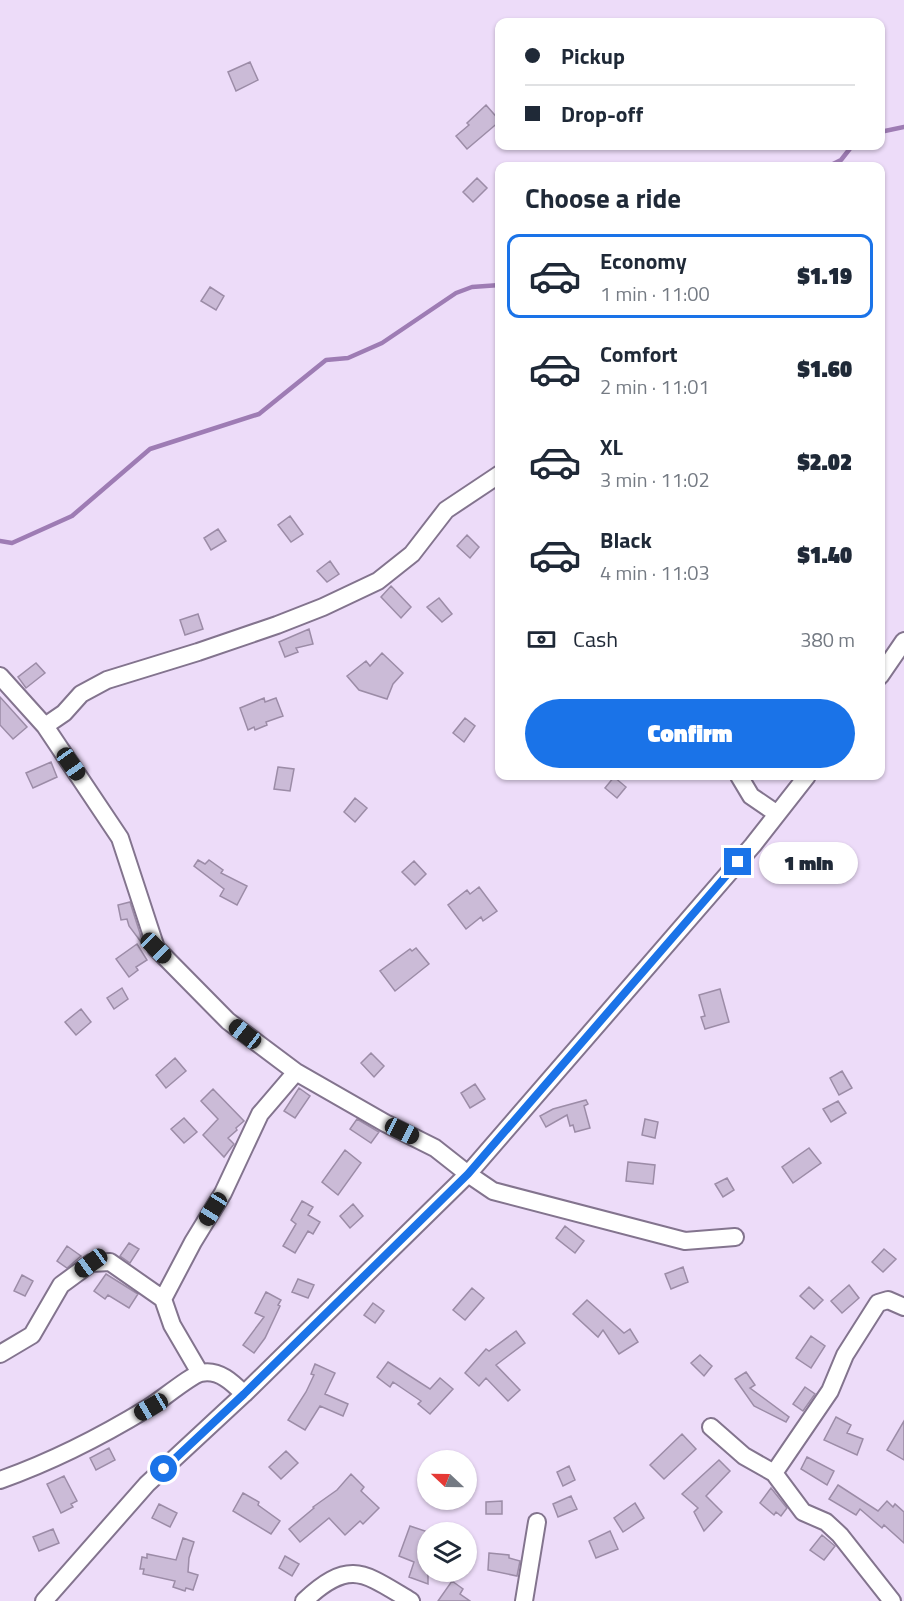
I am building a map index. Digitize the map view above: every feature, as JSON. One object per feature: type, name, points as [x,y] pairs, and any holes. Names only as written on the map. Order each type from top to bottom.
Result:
[{"type":"street","points":[[45,726],[64,713],[81,694],[107,680],[198,652],[277,624],[323,607],[378,581],[412,554],[446,510],[495,477]]},
{"type":"street","points":[[885,669],[904,641]]},
{"type":"street","points":[[0,676],[45,726],[120,838],[156,948],[228,1021],[296,1072],[385,1123],[435,1148],[493,1191],[685,1241],[735,1237]]},
{"type":"street","points":[[741,780],[751,796],[776,813]]},
{"type":"street","points":[[44,1601],[147,1484],[244,1394],[468,1174],[746,854],[804,780]]},
{"type":"street","points":[[163,1299],[193,1242],[223,1193],[260,1114],[296,1072]]},
{"type":"street","points":[[0,1354],[32,1335],[62,1285],[91,1263],[110,1262],[163,1299],[172,1325],[200,1373]]},
{"type":"street","points":[[774,1473],[830,1391],[845,1355],[878,1303],[888,1299],[904,1307]]},
{"type":"street","points":[[0,1480],[115,1428],[151,1407],[200,1373],[212,1373],[227,1378],[244,1394]]},
{"type":"street","points":[[711,1427],[744,1456],[774,1473],[803,1512],[826,1522],[840,1535],[894,1601],[904,1594]]},
{"type":"street","points":[[524,1601],[537,1522]]},
{"type":"street","points":[[304,1601],[328,1581],[348,1573],[370,1576],[411,1601]]},
{"type":"building","points":[[250,62],[258,80],[236,91],[228,72]]},
{"type":"building","points":[[486,105],[495,115],[495,125],[467,149],[456,136],[469,125],[467,123]]},
{"type":"building","points":[[477,178],[487,188],[473,202],[463,192]]},
{"type":"building","points":[[210,287],[224,296],[216,310],[201,301]]},
{"type":"building","points":[[290,516],[303,534],[291,542],[278,525]]},
{"type":"building","points":[[218,529],[226,541],[211,550],[204,538]]},
{"type":"building","points":[[467,535],[479,547],[470,558],[457,546]]},
{"type":"building","points":[[330,561],[339,574],[327,582],[317,571]]},
{"type":"building","points":[[391,586],[411,607],[401,618],[381,597]]},
{"type":"building","points":[[439,598],[452,614],[442,622],[427,607]]},
{"type":"building","points":[[198,614],[203,629],[185,635],[180,620]]},
{"type":"building","points":[[309,629],[313,644],[296,648],[298,652],[285,657],[279,642]]},
{"type":"building","points":[[382,653],[403,673],[393,684],[387,699],[359,690],[347,676],[366,661],[370,666]]},
{"type":"building","points":[[36,663],[45,673],[26,688],[18,677]]},
{"type":"building","points":[[0,697],[27,727],[13,739],[0,725]]},
{"type":"building","points":[[264,698],[265,702],[276,698],[283,716],[266,722],[267,725],[255,730],[254,727],[248,730],[240,708]]},
{"type":"building","points":[[465,718],[475,726],[464,742],[453,733]]},
{"type":"building","points":[[51,762],[57,777],[33,788],[26,773]]},
{"type":"building","points":[[278,767],[294,769],[290,791],[274,789]]},
{"type":"building","points":[[612,780],[618,780],[626,787],[617,798],[605,788]]},
{"type":"building","points":[[355,798],[367,808],[355,822],[344,812]]},
{"type":"building","points":[[198,860],[205,864],[209,860],[223,870],[221,873],[247,886],[237,905],[220,896],[224,889],[194,866]]},
{"type":"building","points":[[414,861],[426,874],[415,885],[402,872]]},
{"type":"building","points":[[479,887],[497,911],[483,921],[481,917],[466,929],[448,905],[467,890],[470,894]]},
{"type":"building","points":[[130,902],[144,946],[129,926],[127,919],[121,920],[118,905]]},
{"type":"building","points":[[137,944],[147,960],[136,967],[138,970],[129,977],[116,959]]},
{"type":"building","points":[[416,948],[429,964],[395,991],[380,971],[410,949],[412,951]]},
{"type":"building","points":[[122,988],[128,999],[114,1009],[107,998]]},
{"type":"building","points":[[720,989],[729,1022],[705,1029],[701,1017],[705,1016],[699,995]]},
{"type":"building","points":[[81,1009],[91,1022],[76,1035],[65,1022]]},
{"type":"building","points":[[371,1053],[384,1066],[374,1077],[361,1063]]},
{"type":"building","points":[[175,1058],[186,1071],[166,1088],[156,1075]]},
{"type":"building","points":[[842,1071],[852,1088],[839,1095],[830,1078]]},
{"type":"building","points":[[475,1084],[485,1099],[470,1108],[461,1093]]},
{"type":"building","points":[[299,1088],[310,1096],[295,1118],[284,1111]]},
{"type":"building","points":[[213,1089],[244,1121],[228,1138],[234,1144],[224,1157],[203,1135],[218,1119],[201,1101]]},
{"type":"building","points":[[586,1100],[588,1104],[584,1106],[590,1128],[575,1132],[573,1125],[570,1126],[567,1115],[546,1127],[540,1116],[553,1109]]},
{"type":"building","points":[[838,1101],[846,1113],[831,1122],[823,1109]]},
{"type":"building","points":[[184,1118],[197,1132],[184,1143],[171,1129]]},
{"type":"building","points":[[357,1119],[379,1132],[371,1143],[350,1129]]},
{"type":"building","points":[[645,1119],[658,1122],[655,1138],[642,1135]]},
{"type":"building","points":[[809,1148],[821,1163],[793,1183],[782,1167]]},
{"type":"building","points":[[345,1150],[361,1163],[338,1195],[322,1182]]},
{"type":"building","points":[[628,1162],[655,1165],[653,1184],[626,1181]]},
{"type":"building","points":[[727,1178],[734,1190],[723,1197],[715,1184]]},
{"type":"building","points":[[302,1201],[313,1207],[308,1215],[320,1222],[313,1234],[308,1231],[295,1253],[283,1246],[296,1224],[291,1220]]},
{"type":"building","points":[[353,1204],[363,1216],[350,1228],[340,1216]]},
{"type":"building","points":[[565,1226],[584,1241],[575,1253],[556,1238]]},
{"type":"building","points":[[129,1243],[139,1249],[130,1263],[120,1256]]},
{"type":"building","points":[[67,1246],[81,1256],[67,1268],[57,1261]]},
{"type":"building","points":[[884,1249],[896,1259],[883,1272],[872,1262]]},
{"type":"building","points":[[683,1267],[688,1282],[671,1289],[665,1274]]},
{"type":"building","points":[[106,1274],[138,1294],[129,1308],[108,1295],[105,1299],[94,1291]]},
{"type":"building","points":[[22,1275],[33,1281],[25,1296],[14,1291]]},
{"type":"building","points":[[298,1279],[314,1285],[308,1298],[292,1292]]},
{"type":"building","points":[[849,1285],[859,1298],[842,1313],[831,1301]]},
{"type":"building","points":[[809,1287],[823,1300],[814,1309],[800,1296]]},
{"type":"building","points":[[472,1288],[484,1298],[465,1320],[453,1310]]},
{"type":"building","points":[[266,1292],[281,1300],[278,1305],[280,1306],[265,1338],[254,1353],[243,1345],[264,1317],[255,1313]]},
{"type":"building","points":[[587,1300],[624,1333],[630,1329],[638,1342],[619,1354],[603,1330],[598,1337],[573,1314]]},
{"type":"building","points":[[373,1303],[384,1311],[375,1323],[364,1315]]},
{"type":"building","points":[[516,1331],[525,1343],[496,1365],[520,1390],[508,1401],[486,1378],[479,1386],[465,1373],[486,1349],[489,1351]]},
{"type":"building","points":[[811,1336],[825,1346],[811,1368],[796,1358]]},
{"type":"building","points":[[700,1355],[712,1366],[704,1376],[691,1363]]},
{"type":"building","points":[[388,1362],[430,1389],[440,1378],[453,1389],[430,1414],[418,1404],[421,1401],[393,1382],[390,1387],[377,1377]]},
{"type":"building","points":[[315,1364],[335,1373],[325,1394],[348,1404],[343,1416],[320,1406],[305,1430],[288,1420],[306,1392],[314,1375],[311,1374]]},
{"type":"building","points":[[746,1372],[755,1385],[750,1388],[789,1417],[786,1422],[754,1406],[735,1379]]},
{"type":"building","points":[[805,1387],[815,1394],[803,1411],[793,1404]]},
{"type":"building","points":[[836,1417],[851,1425],[847,1433],[863,1439],[857,1455],[824,1440]]},
{"type":"building","points":[[904,1421],[904,1460],[887,1450]]},
{"type":"building","points":[[682,1434],[696,1449],[664,1479],[650,1465]]},
{"type":"building","points":[[109,1448],[115,1460],[96,1470],[90,1458]]},
{"type":"building","points":[[286,1451],[298,1463],[281,1479],[269,1467]]},
{"type":"building","points":[[807,1457],[834,1471],[827,1485],[801,1469]]},
{"type":"building","points":[[719,1460],[730,1471],[706,1496],[722,1512],[704,1531],[694,1512],[698,1508],[682,1494]]},
{"type":"building","points":[[569,1466],[575,1480],[563,1486],[557,1472]]},
{"type":"building","points":[[351,1474],[364,1487],[361,1491],[379,1508],[363,1524],[360,1521],[345,1535],[329,1518],[300,1542],[289,1529],[313,1507],[337,1490]]},
{"type":"building","points":[[64,1476],[77,1501],[71,1504],[73,1507],[61,1513],[47,1484]]},
{"type":"building","points":[[838,1485],[878,1511],[887,1501],[893,1507],[895,1504],[904,1512],[904,1543],[884,1525],[882,1528],[860,1509],[856,1515],[829,1499]]},
{"type":"building","points":[[771,1488],[787,1508],[781,1516],[776,1512],[774,1515],[760,1503]]},
{"type":"building","points":[[243,1493],[259,1502],[258,1505],[280,1521],[271,1534],[233,1511]]},
{"type":"building","points":[[571,1496],[577,1509],[558,1517],[553,1504]]},
{"type":"building","points":[[502,1501],[502,1514],[486,1514],[486,1502]]},
{"type":"building","points":[[635,1503],[644,1518],[623,1532],[614,1518]]},
{"type":"building","points":[[159,1504],[177,1513],[170,1527],[152,1518]]},
{"type":"building","points":[[410,1526],[417,1528],[417,1580],[409,1577],[414,1562],[399,1556]]},
{"type":"building","points":[[53,1529],[59,1543],[39,1551],[33,1537]]},
{"type":"building","points":[[610,1531],[618,1549],[596,1558],[589,1541]]},
{"type":"building","points":[[822,1535],[835,1546],[824,1560],[810,1550]]},
{"type":"building","points":[[183,1538],[194,1542],[188,1572],[198,1575],[193,1590],[186,1588],[185,1591],[173,1587],[175,1581],[143,1574],[144,1569],[140,1569],[142,1557],[147,1558],[147,1554],[176,1560]]},
{"type":"building","points":[[489,1553],[509,1555],[509,1558],[520,1561],[517,1576],[488,1570]]},
{"type":"building","points":[[285,1556],[299,1564],[292,1576],[279,1568]]},
{"type":"building","points":[[453,1582],[463,1589],[460,1594],[470,1601],[438,1601]]},
{"type":"waterway","points":[[885,131],[904,127]]},
{"type":"waterway","points":[[837,162],[849,150]]},
{"type":"waterway","points":[[0,541],[12,543],[72,516],[150,449],[259,414],[326,360],[348,358],[382,343],[456,293],[472,287],[495,285]]},
{"type":"route","points":[[164,1469],[244,1394],[468,1174],[738,862]]}]
